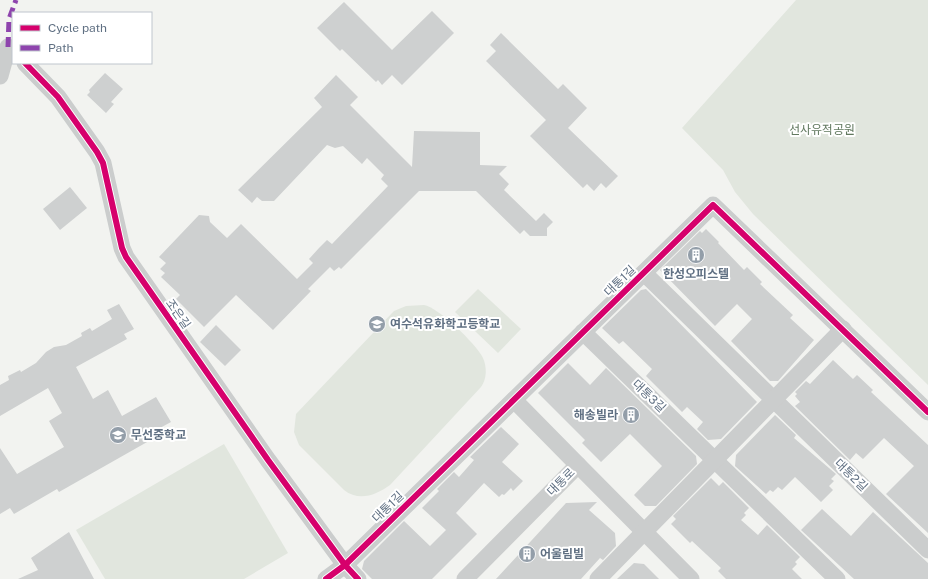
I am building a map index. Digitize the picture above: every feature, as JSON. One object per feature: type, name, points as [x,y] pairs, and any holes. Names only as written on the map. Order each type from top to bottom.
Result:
[{"type":"street","points":[[0,76],[8,47],[12,51]]},
{"type":"street","name":"조은길","points":[[26,64],[51,88],[97,152],[103,163],[122,248],[126,257],[268,460],[345,565],[358,579]]},
{"type":"street","name":"대통1길","points":[[326,579],[345,565],[713,204],[928,412]]},
{"type":"street","points":[[644,273],[774,399]]},
{"type":"street","points":[[598,579],[843,329]]},
{"type":"street","name":"대통3길","points":[[583,332],[715,460]]},
{"type":"street","name":"대통2길","points":[[774,399],[928,550]]},
{"type":"street","points":[[514,400],[578,465]]},
{"type":"street","points":[[715,460],[837,579]]},
{"type":"street","name":"대통로","points":[[466,579],[578,465],[691,579]]},
{"type":"green space","name":"선사유적공원","points":[[796,0],[928,0],[928,385],[753,214],[735,192],[723,170],[682,128]]},
{"type":"green space","points":[[478,289],[521,329],[498,353],[455,312]]},
{"type":"green space","points":[[424,305],[430,307],[447,319],[473,344],[479,352],[483,358],[486,373],[483,384],[390,485],[379,492],[367,496],[356,496],[350,494],[344,490],[299,445],[294,432],[296,414],[394,311],[406,306]]},
{"type":"green space","points":[[224,444],[288,553],[244,579],[105,579],[76,530]]},
{"type":"building","points":[[344,2],[392,50],[432,11],[454,33],[402,85],[392,75],[382,85],[378,80],[376,82],[342,49],[340,51],[317,28]]},
{"type":"building","points":[[501,33],[558,89],[563,84],[587,108],[568,128],[618,176],[606,188],[601,183],[594,191],[587,184],[583,188],[530,136],[546,120],[486,61],[496,51],[490,45]]},
{"type":"building","points":[[105,73],[123,89],[111,102],[114,104],[106,113],[87,95],[90,92],[89,90]]},
{"type":"building","points":[[336,75],[358,97],[350,105],[412,167],[414,131],[480,132],[480,165],[507,166],[499,174],[509,184],[504,190],[536,221],[544,213],[553,222],[547,228],[547,236],[530,236],[524,230],[520,234],[476,191],[419,191],[341,269],[339,267],[334,271],[330,267],[308,289],[311,291],[273,330],[236,295],[204,327],[176,299],[180,295],[161,277],[165,273],[160,269],[166,263],[159,257],[199,215],[209,216],[210,222],[227,238],[241,224],[297,279],[313,263],[309,259],[319,248],[327,240],[332,244],[388,186],[381,179],[384,175],[367,158],[362,164],[343,146],[335,148],[327,145],[274,201],[262,201],[257,197],[252,203],[238,190],[322,107],[314,98]]},
{"type":"building","points":[[70,187],[87,208],[60,230],[43,209]]},
{"type":"building","points":[[706,229],[744,270],[747,267],[762,282],[760,284],[793,315],[790,318],[814,340],[778,381],[770,381],[731,341],[752,319],[737,304],[715,326],[660,270],[700,231],[702,233]]},
{"type":"building","points":[[646,289],[757,402],[721,439],[708,440],[697,429],[703,422],[687,407],[682,412],[646,376],[652,369],[623,341],[619,344],[602,328],[641,290]]},
{"type":"building","name":"무선중학교","points":[[119,304],[134,329],[124,334],[127,339],[76,367],[93,399],[108,390],[122,416],[156,397],[171,422],[160,428],[163,433],[59,492],[57,489],[14,514],[10,508],[0,514],[0,448],[17,474],[64,447],[49,421],[62,413],[48,388],[0,416],[0,385],[9,380],[8,376],[20,370],[21,372],[36,363],[46,352],[54,347],[66,345],[82,336],[81,333],[90,328],[92,331],[112,319],[107,310]]},
{"type":"building","points":[[216,325],[241,350],[225,366],[200,342]]},
{"type":"building","points":[[833,360],[853,379],[857,375],[873,390],[871,392],[928,445],[928,533],[886,494],[914,466],[884,438],[863,459],[856,453],[850,460],[795,406],[800,402],[795,396],[797,394],[795,392],[806,381],[810,384]]},
{"type":"building","points":[[568,363],[590,385],[606,368],[696,456],[697,464],[656,506],[645,506],[634,495],[662,466],[630,434],[601,462],[582,443],[585,440],[538,393]]},
{"type":"building","points":[[775,415],[796,435],[794,438],[836,474],[831,479],[834,481],[829,486],[833,490],[821,502],[795,477],[782,490],[778,487],[773,492],[770,490],[766,494],[735,466],[736,455]]},
{"type":"building","points":[[501,427],[519,444],[502,462],[523,481],[513,491],[511,488],[504,495],[502,494],[499,497],[484,483],[456,513],[477,534],[432,579],[372,579],[362,569],[364,561],[404,521],[430,546],[446,530],[422,508],[439,491],[437,489],[454,472],[459,477],[474,460],[470,457]]},
{"type":"building","points":[[711,478],[719,486],[723,482],[749,508],[744,513],[746,515],[741,520],[758,535],[767,525],[800,557],[795,562],[797,564],[792,569],[802,579],[726,579],[718,571],[721,568],[692,541],[690,543],[671,524],[676,519],[673,516]]},
{"type":"building","points":[[597,502],[589,510],[615,533],[616,546],[603,560],[600,558],[581,579],[496,579],[566,503]]},
{"type":"building","points":[[822,509],[851,536],[873,512],[928,563],[928,579],[854,579],[801,530]]},
{"type":"building","points":[[69,532],[94,579],[18,579],[38,570],[31,558]]},
{"type":"building","points":[[634,563],[644,564],[659,579],[617,579]]},
{"type":"marked path","points":[[8,47],[9,19],[16,0]]},
{"type":"cycle path","points":[[26,64],[58,97],[97,152],[103,163],[122,248],[126,257],[268,460],[345,565],[358,579]]},
{"type":"cycle path","points":[[326,579],[345,565],[713,205],[928,412]]},
{"type":"place","name":"한성오피스텔","points":[[696,255]]},
{"type":"place","name":"여수석유화학고등학교","points":[[377,324]]},
{"type":"place","name":"해송빌라","points":[[631,415]]},
{"type":"place","name":"무선중학교","points":[[118,435]]},
{"type":"place","name":"어울림빌","points":[[527,554]]}]
